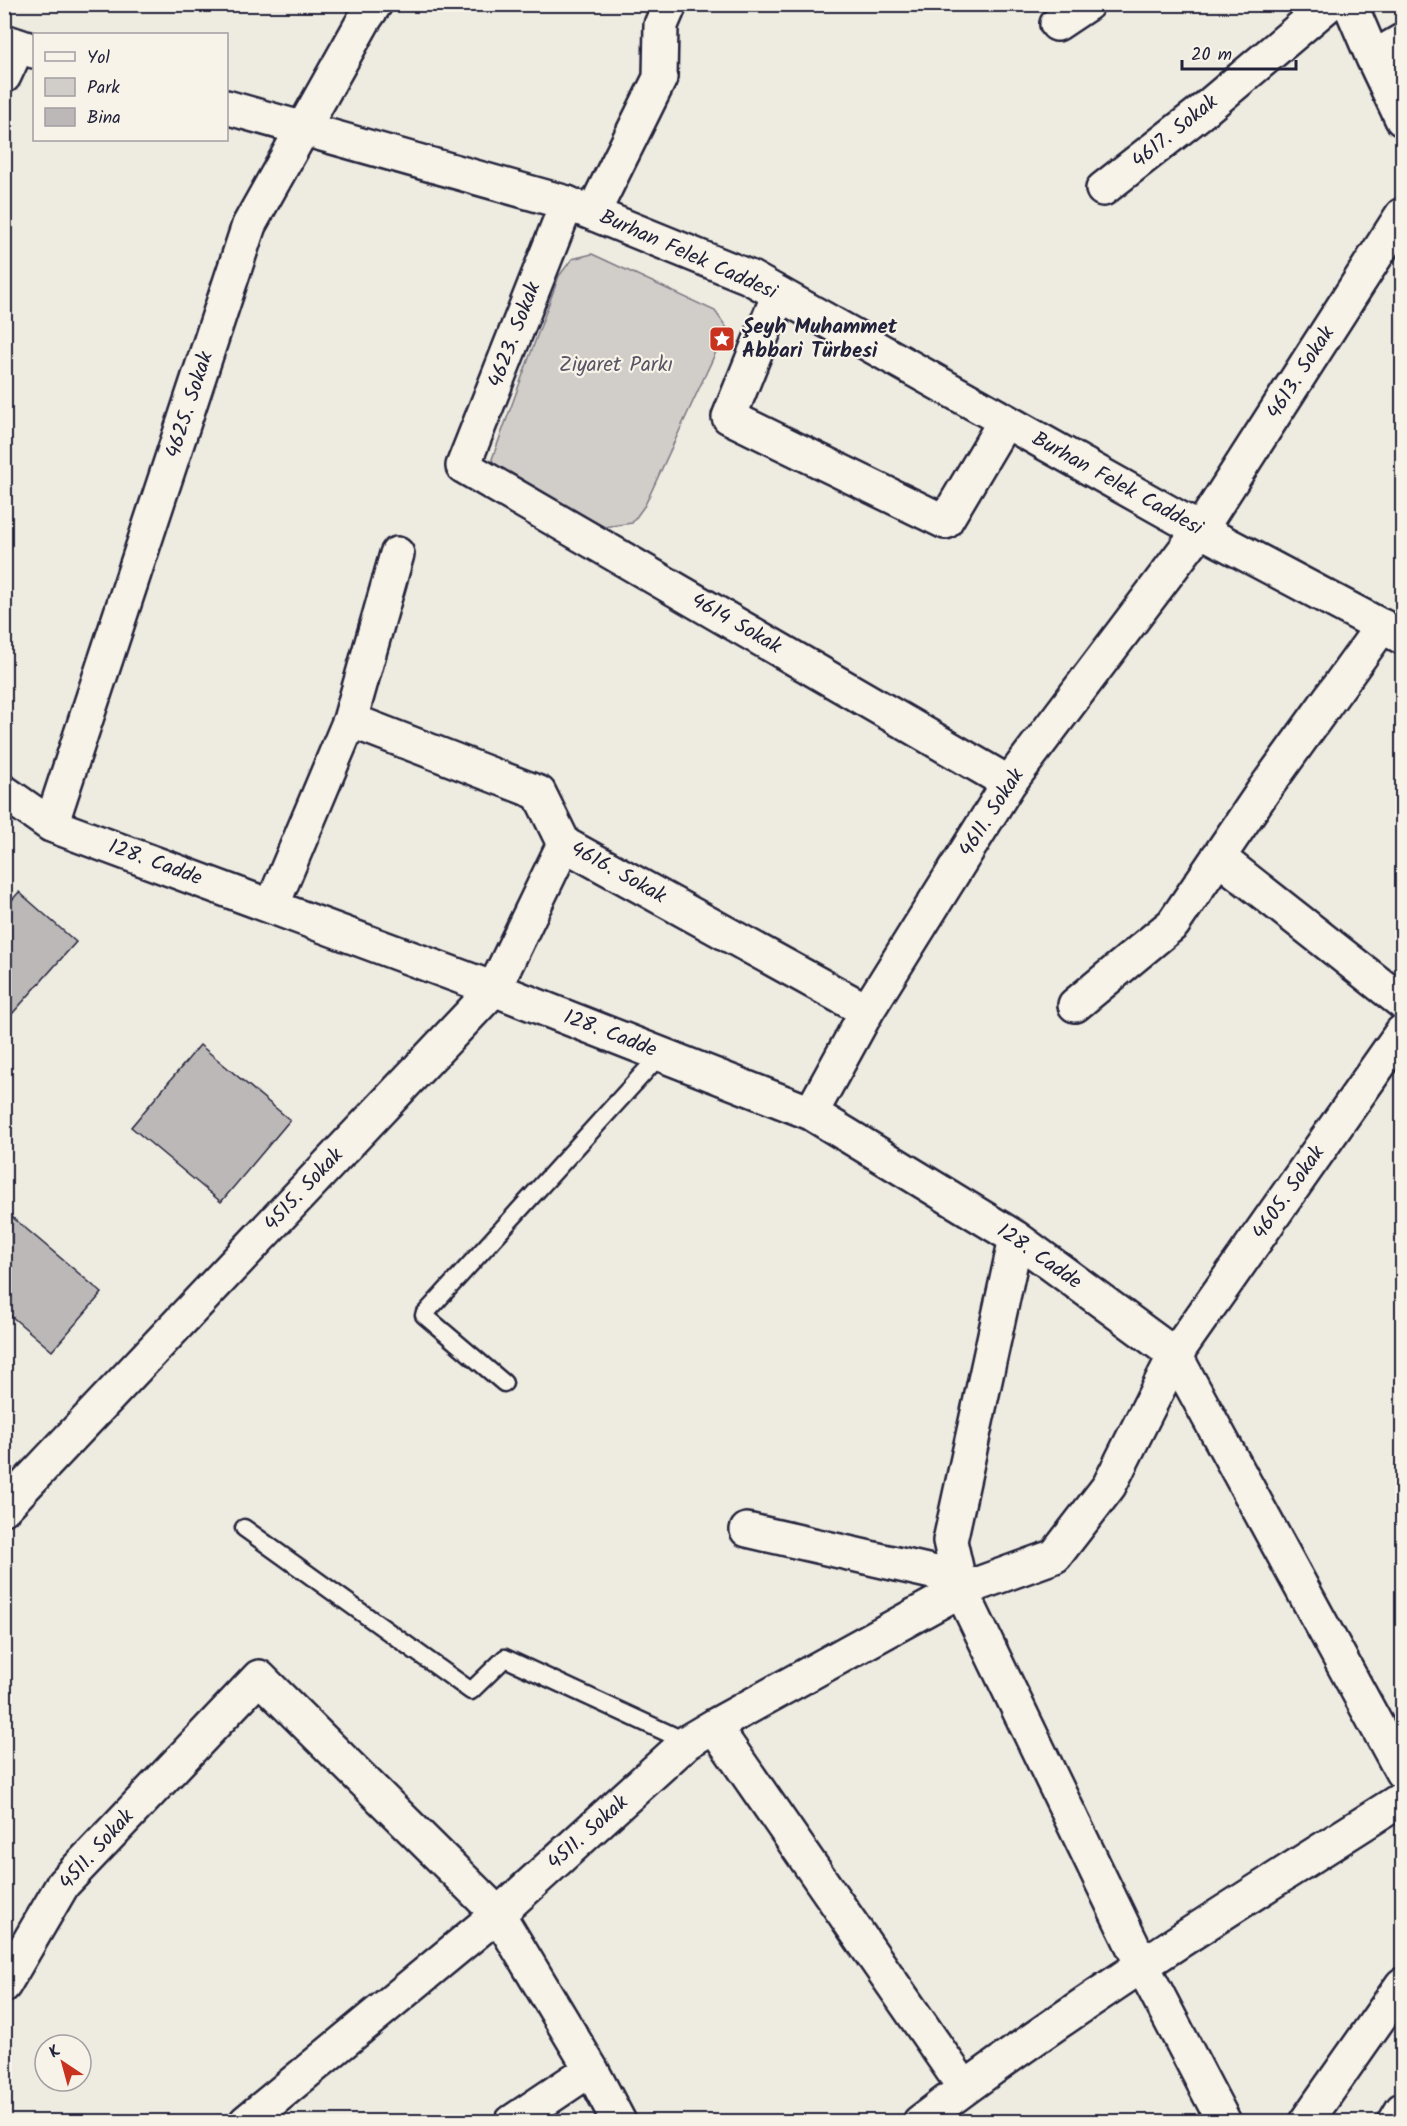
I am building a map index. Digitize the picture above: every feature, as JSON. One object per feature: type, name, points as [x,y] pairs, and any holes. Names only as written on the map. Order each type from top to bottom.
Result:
[{"type":"street","name":"4625. Sokak","points":[[51,825],[249,225],[375,4]]},
{"type":"street","name":"4623. Sokak","points":[[463,466],[580,208],[660,78],[661,25],[670,4]]},
{"type":"street","points":[[1056,24],[1087,4]]},
{"type":"street","name":"4617. Sokak","points":[[1103,189],[1205,109],[1329,4]]},
{"type":"street","points":[[1350,4],[1402,119]]},
{"type":"street","points":[[1373,58],[1402,40]]},
{"type":"street","points":[[4,76],[19,46]]},
{"type":"street","name":"Burhan Felek Caddesi","points":[[228,108],[580,208],[749,278],[1200,530],[1396,631]]},
{"type":"street","name":"4613. Sokak","points":[[1200,530],[1402,215]]},
{"type":"street","points":[[779,294],[729,417],[945,522],[1005,421]]},
{"type":"street","name":"4614 Sokak","points":[[463,466],[1009,783]]},
{"type":"street","name":"4611. Sokak","points":[[811,1113],[867,1011],[1009,783],[1200,530]]},
{"type":"street","points":[[273,906],[350,720],[397,554]]},
{"type":"street","points":[[1075,1005],[1173,924],[1264,790],[1396,631]]},
{"type":"street","name":"4616. Sokak","points":[[350,720],[539,793],[564,844],[867,1011]]},
{"type":"street","name":"128. Cadde","points":[[4,792],[51,825],[494,989],[811,1113],[1016,1238],[1175,1355]]},
{"type":"street","name":"4515. Sokak","points":[[4,1508],[494,989],[564,844]]},
{"type":"street","points":[[1218,857],[1402,1002]]},
{"type":"street","name":"4605. Sokak","points":[[960,1584],[1055,1556],[1109,1486],[1175,1355],[1402,1032]]},
{"type":"street","points":[[1016,1238],[950,1541],[960,1584],[1142,1965],[1224,2121]]},
{"type":"street","points":[[1175,1355],[1402,1772]]},
{"type":"street","points":[[747,1530],[960,1584]]},
{"type":"street","name":"4511. Sokak","points":[[246,2121],[498,1914],[700,1734],[960,1584]]},
{"type":"street","name":"4511. Sokak","points":[[4,1985],[63,1884],[259,1677],[498,1914]]},
{"type":"street","points":[[700,1734],[964,2087]]},
{"type":"street","points":[[920,2121],[964,2087],[1142,1965],[1402,1799]]},
{"type":"street","points":[[498,1914],[591,2068],[619,2121]]},
{"type":"street","points":[[1306,2121],[1402,1985]]},
{"type":"street","points":[[512,2121],[591,2068]]},
{"type":"street","points":[[1395,2121],[1402,2110]]},
{"type":"lane","points":[[504,1383],[424,1315],[661,1054]]},
{"type":"lane","points":[[244,1528],[471,1691],[506,1658],[700,1734]]},
{"type":"green space","name":"Ziyaret Parkı","points":[[592,254],[715,311],[727,328],[645,505],[632,523],[604,527],[514,481],[496,469],[492,459],[559,276],[572,259]]},
{"type":"building","points":[[19,892],[76,942],[4,1023],[4,909]]},
{"type":"building","points":[[200,1045],[290,1120],[221,1202],[131,1127]]},
{"type":"building","points":[[4,1210],[102,1293],[52,1351],[4,1310]]},
{"type":"place","name":"Şeyh Muhammet Abbari Türbesi","points":[[722,339]]}]
